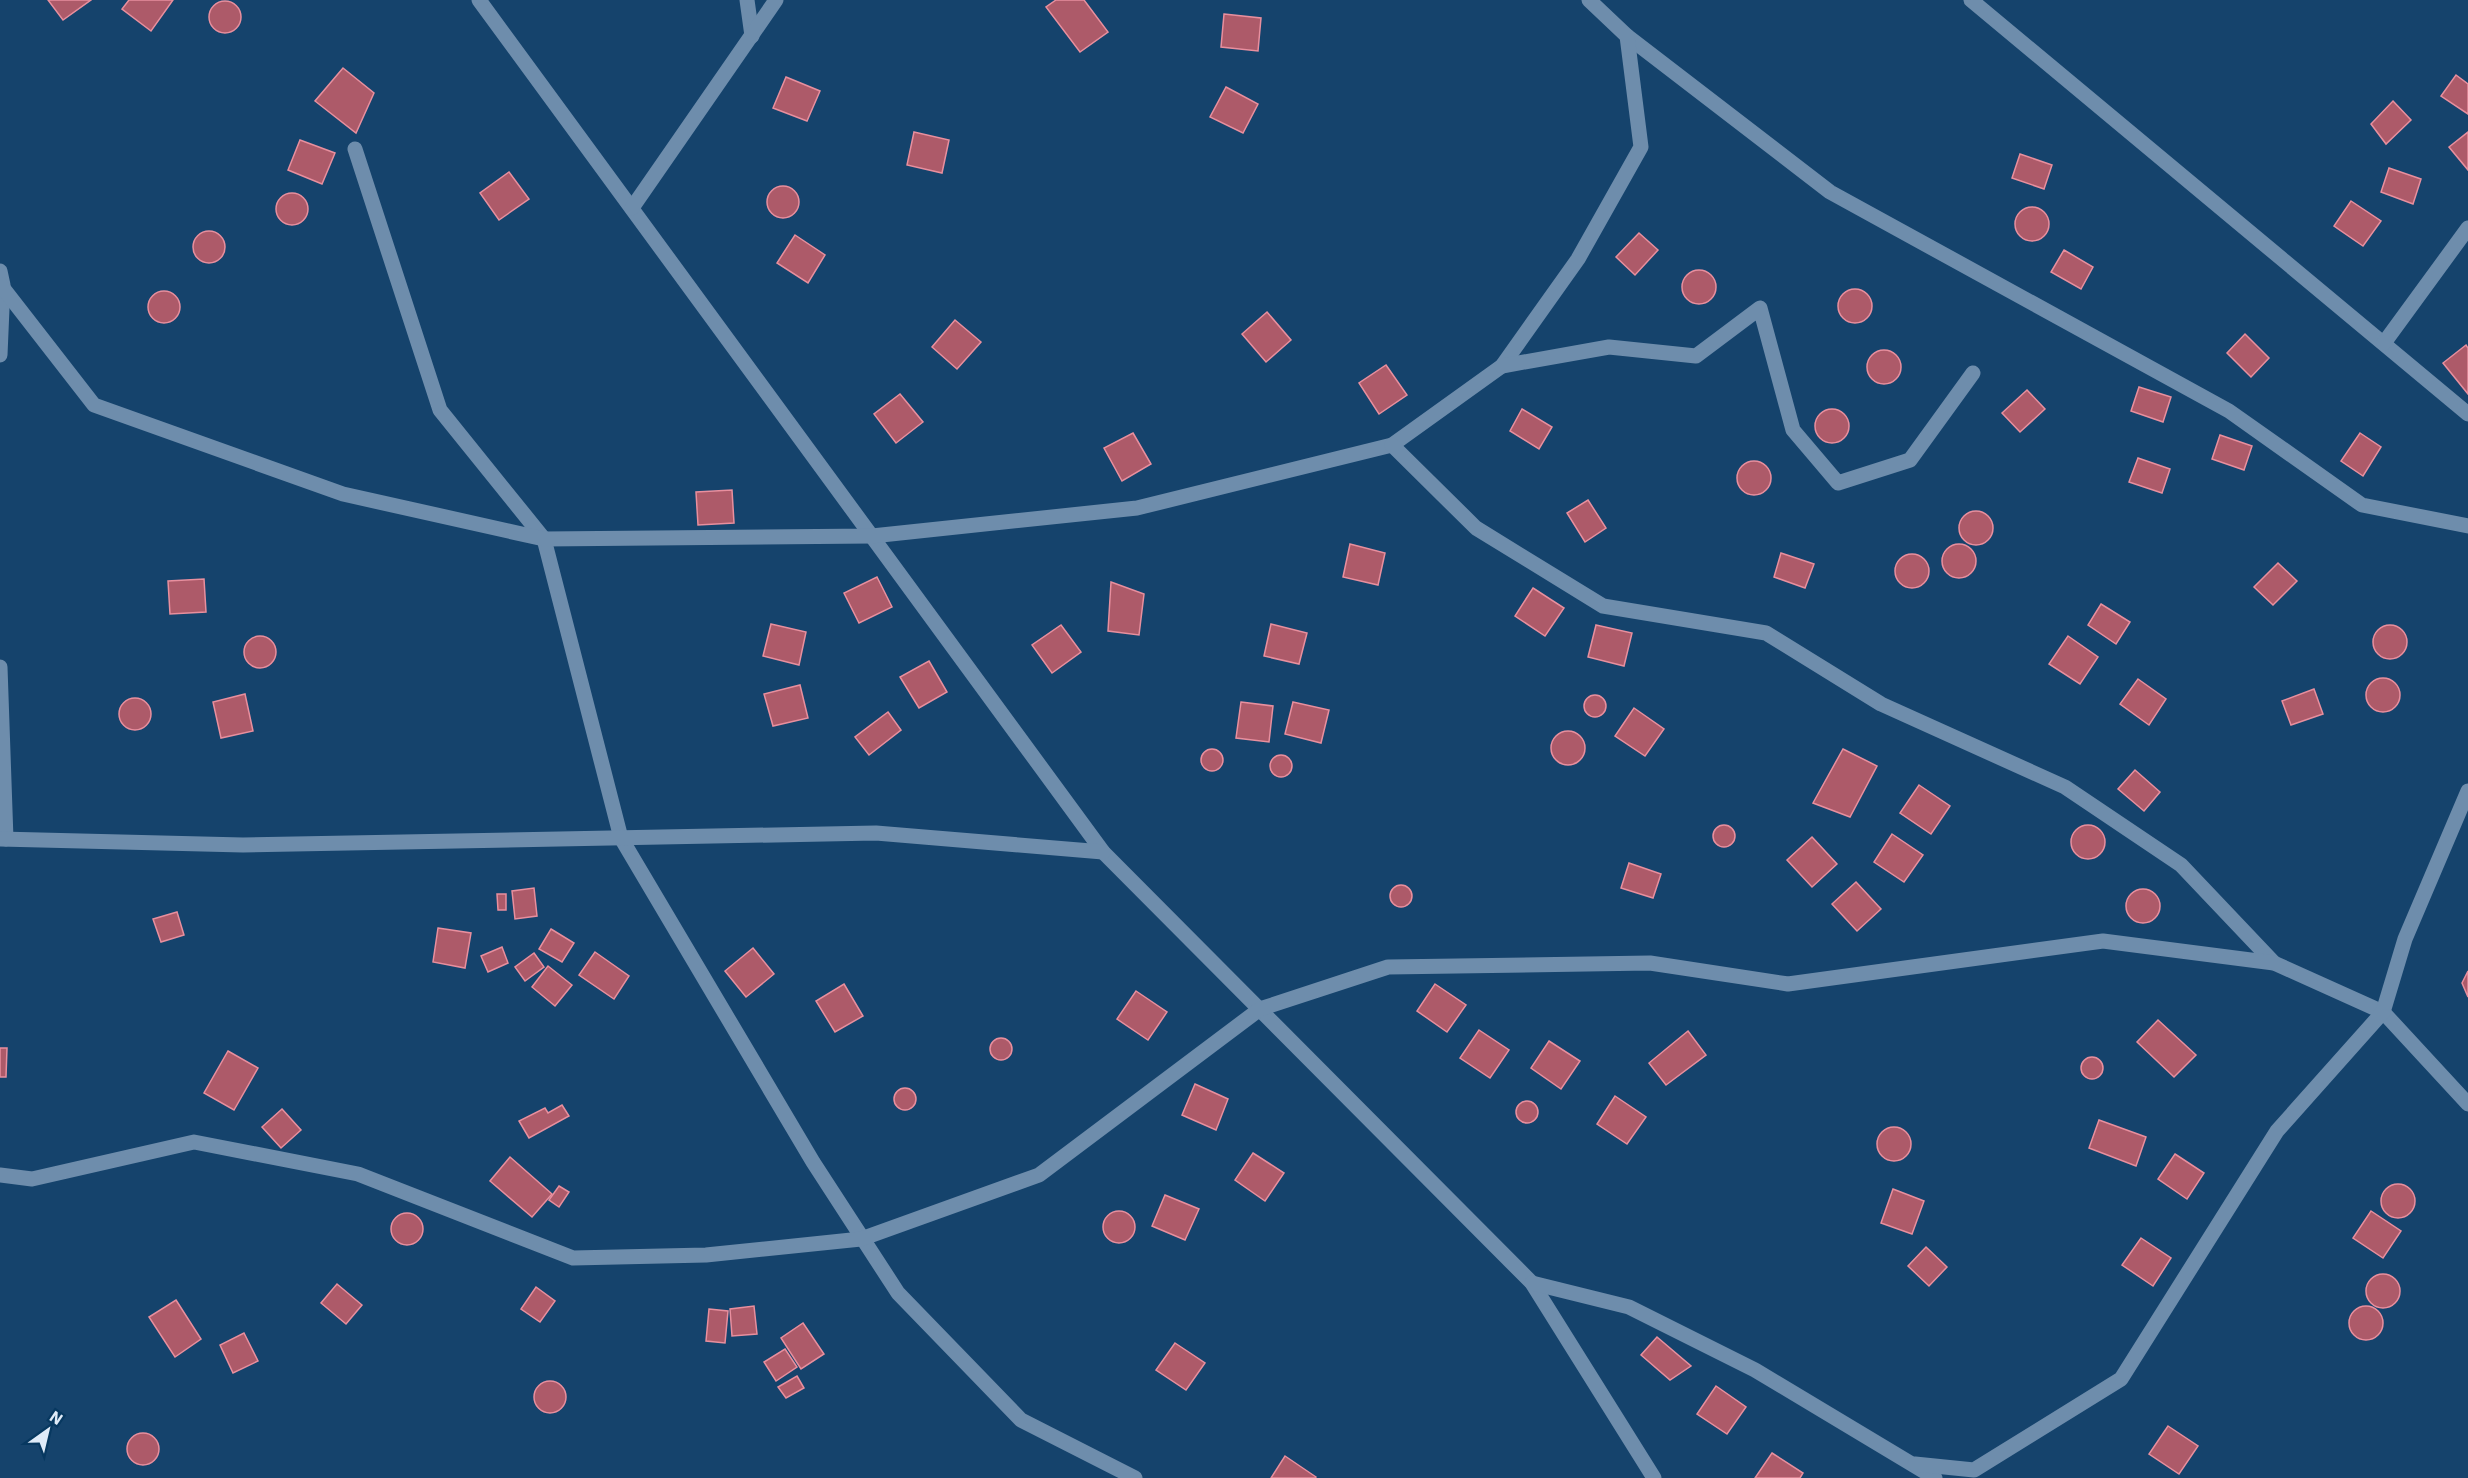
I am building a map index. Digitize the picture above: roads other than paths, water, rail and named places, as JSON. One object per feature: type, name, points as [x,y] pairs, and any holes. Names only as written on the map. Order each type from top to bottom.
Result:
[{"type":"street","points":[[479,0],[1103,852],[1532,1283],[1654,1478]]},
{"type":"street","points":[[747,0],[752,36]]},
{"type":"street","points":[[632,208],[776,0]]},
{"type":"street","points":[[1589,0],[1627,36],[1830,192],[2229,411],[2362,505],[2468,526]]},
{"type":"street","points":[[1971,0],[2468,414]]},
{"type":"street","points":[[1,280],[94,405],[343,494],[544,539],[872,536],[1137,507],[1392,445],[1502,366],[1578,259],[1641,147],[1627,36]]},
{"type":"street","points":[[354,149],[440,410],[544,539],[621,838],[861,1239],[898,1293],[1021,1420],[1135,1478]]},
{"type":"street","points":[[2384,343],[2468,228]]},
{"type":"street","points":[[0,355],[1,280]]},
{"type":"street","points":[[1502,366],[1609,347],[1696,356],[1760,308],[1793,429],[1838,483],[1910,460],[1973,373]]},
{"type":"street","points":[[1392,445],[1476,528],[1603,606],[1766,633],[1881,704],[2065,787],[2181,865],[2274,963]]},
{"type":"street","points":[[0,667],[3,839],[243,845],[876,832],[1103,852]]},
{"type":"street","points":[[1915,1464],[1974,1470],[2121,1378],[2277,1131],[2383,1012],[2405,939],[2468,791]]},
{"type":"street","points":[[0,1176],[32,1179],[194,1142],[358,1174],[573,1258],[706,1255],[861,1239],[1039,1175],[1260,1009],[1388,967],[1650,963],[1788,984],[2103,941],[2274,963],[2383,1012],[2468,1104]]},
{"type":"street","points":[[1532,1283],[1629,1307],[1755,1370],[1935,1478]]}]
